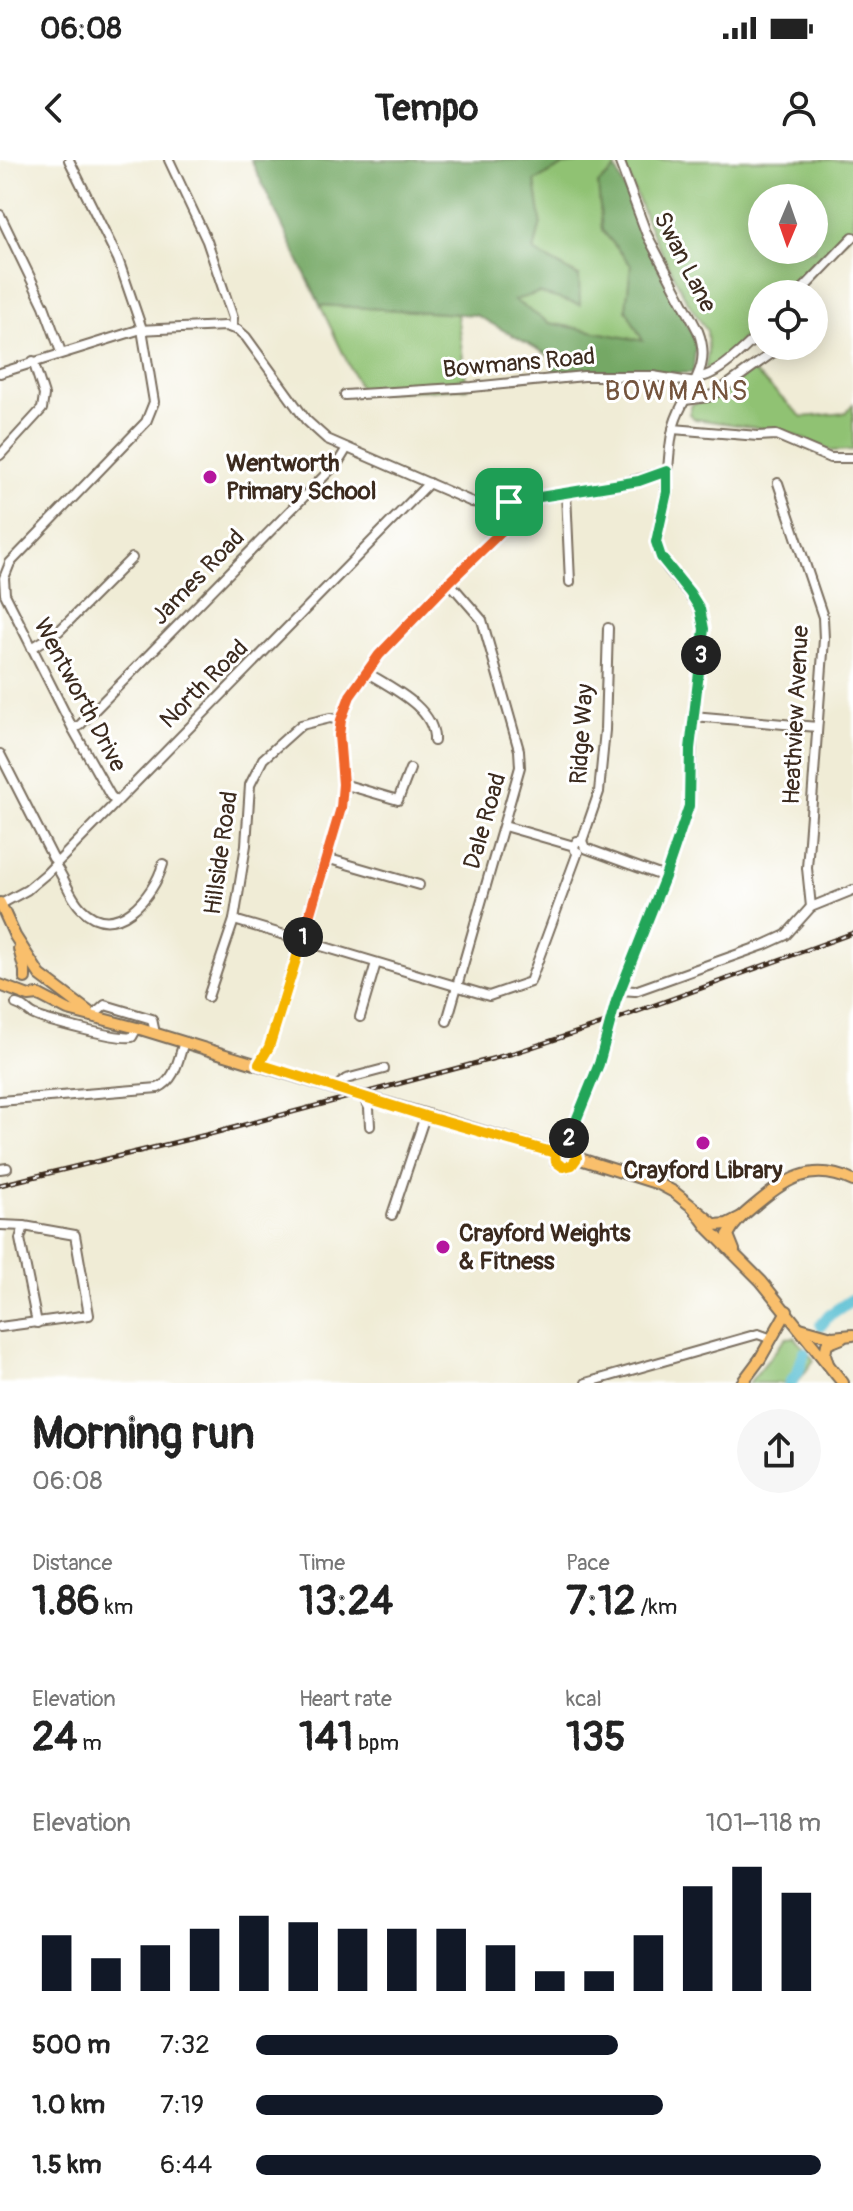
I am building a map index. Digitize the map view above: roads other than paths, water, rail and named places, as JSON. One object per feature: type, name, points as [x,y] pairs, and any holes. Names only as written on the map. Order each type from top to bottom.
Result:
[{"type":"main road","points":[[0,904],[24,963],[24,991],[68,1010],[94,1015],[555,1153]]},
{"type":"main road","points":[[15,936],[42,977],[94,1015]]},
{"type":"main road","points":[[1,986],[24,980],[30,974],[42,977]]},
{"type":"main road","points":[[1,986],[34,995],[44,990],[42,977]]},
{"type":"main road","points":[[567,1144],[575,1149],[577,1158],[572,1165],[563,1167],[556,1162],[555,1153],[559,1146],[567,1144]]},
{"type":"main road","points":[[577,1158],[659,1184],[719,1226],[741,1217],[779,1185],[802,1175],[836,1175],[853,1181]]},
{"type":"main road","points":[[695,1210],[709,1229],[787,1311],[843,1383]]},
{"type":"main road","points":[[739,1258],[728,1235],[741,1217]]},
{"type":"main road","points":[[742,1383],[787,1311]]},
{"type":"main road","points":[[772,1339],[800,1327],[832,1337],[853,1335]]},
{"type":"main road","points":[[829,1366],[825,1354],[827,1344],[853,1335]]},
{"type":"street","points":[[69,160],[118,259],[142,329]]},
{"type":"street","points":[[169,160],[207,241],[233,318],[232,328]]},
{"type":"street","name":"Swan Lane","points":[[619,160],[647,235],[699,334],[703,353],[697,380]]},
{"type":"street","points":[[0,215],[44,306],[61,352]]},
{"type":"street","points":[[812,280],[853,237]]},
{"type":"street","points":[[0,373],[142,329],[212,325],[232,328],[246,337],[276,381],[315,430],[327,439],[472,502],[491,505],[639,481],[667,471]]},
{"type":"street","name":"Wentworth Drive","points":[[116,802],[73,729],[5,594],[4,578],[10,563],[146,422],[154,402],[142,329]]},
{"type":"street","points":[[567,1144],[599,1064],[616,1001],[665,877],[689,806],[693,716],[703,618],[696,601],[666,565],[657,549],[656,534],[667,492],[673,429],[697,380],[715,371],[748,343]]},
{"type":"street","points":[[685,400],[708,397],[762,360]]},
{"type":"street","points":[[0,455],[42,409],[44,395],[33,361]]},
{"type":"street","name":"Bowmans Road","points":[[345,395],[584,376],[653,376],[697,380]]},
{"type":"street","points":[[673,429],[776,435],[830,458],[853,458]]},
{"type":"street","name":"James Road","points":[[73,729],[339,461],[347,448]]},
{"type":"street","name":"North Road","points":[[0,904],[33,886],[56,864],[429,483]]},
{"type":"street","name":"Heathview Avenue","points":[[778,483],[823,617],[824,639],[807,866],[811,907]]},
{"type":"street","points":[[566,493],[570,582]]},
{"type":"street","points":[[264,1065],[341,808],[343,784],[339,735],[350,696],[379,655],[509,524],[509,502]]},
{"type":"street","points":[[32,648],[59,631],[132,558]]},
{"type":"street","name":"Dale Road","points":[[447,1021],[520,767],[519,750],[482,620],[449,582]]},
{"type":"street","name":"Ridge Way","points":[[457,987],[489,996],[530,982],[535,974],[599,792],[605,730],[608,628]]},
{"type":"street","points":[[366,672],[419,708],[433,728],[434,741]]},
{"type":"street","points":[[693,716],[817,727]]},
{"type":"street","name":"Hillside Road","points":[[208,997],[234,920],[246,845],[250,785],[263,759],[301,725],[330,718],[341,720]]},
{"type":"street","points":[[0,754],[78,905],[88,915],[101,920],[115,919],[131,912],[144,901],[158,880],[163,864]]},
{"type":"street","points":[[343,784],[398,800],[410,769]]},
{"type":"street","points":[[504,826],[580,847],[665,877]]},
{"type":"street","points":[[326,858],[419,885]]},
{"type":"street","points":[[620,990],[635,991],[764,945],[786,935],[811,907],[853,890]]},
{"type":"street","points":[[234,920],[457,987]]},
{"type":"street","points":[[360,1017],[376,963]]},
{"type":"street","points":[[16,1004],[34,1015],[94,1033],[128,1039],[137,1028]]},
{"type":"street","points":[[94,1015],[105,1005],[152,1019],[155,1033]]},
{"type":"street","points":[[64,1023],[68,1010]]},
{"type":"street","points":[[0,1101],[158,1088],[172,1077],[184,1042]]},
{"type":"street","points":[[338,1089],[346,1079],[384,1069]]},
{"type":"street","points":[[363,1096],[369,1108],[370,1126],[375,1115],[389,1104]]},
{"type":"street","points":[[392,1215],[425,1116]]},
{"type":"street","points":[[0,1225],[75,1235],[89,1315],[0,1327]]},
{"type":"street","points":[[24,1226],[20,1239],[37,1323]]},
{"type":"street","points":[[586,1383],[612,1380],[758,1334],[772,1339]]},
{"type":"waterway","points":[[821,1325],[829,1315],[853,1299]]},
{"type":"waterway","points":[[790,1383],[798,1372],[804,1353]]},
{"type":"railway","points":[[0,1185],[214,1133],[514,1053],[853,933]]},
{"type":"place","name":"Wentworth Primary School","points":[[210,477]]},
{"type":"place","name":"Crayford Library","points":[[703,1143]]},
{"type":"place","name":"Crayford Weights & Fitness","points":[[443,1247]]},
{"type":"district","name":"BOWMANS","points":[[677,391]]}]
